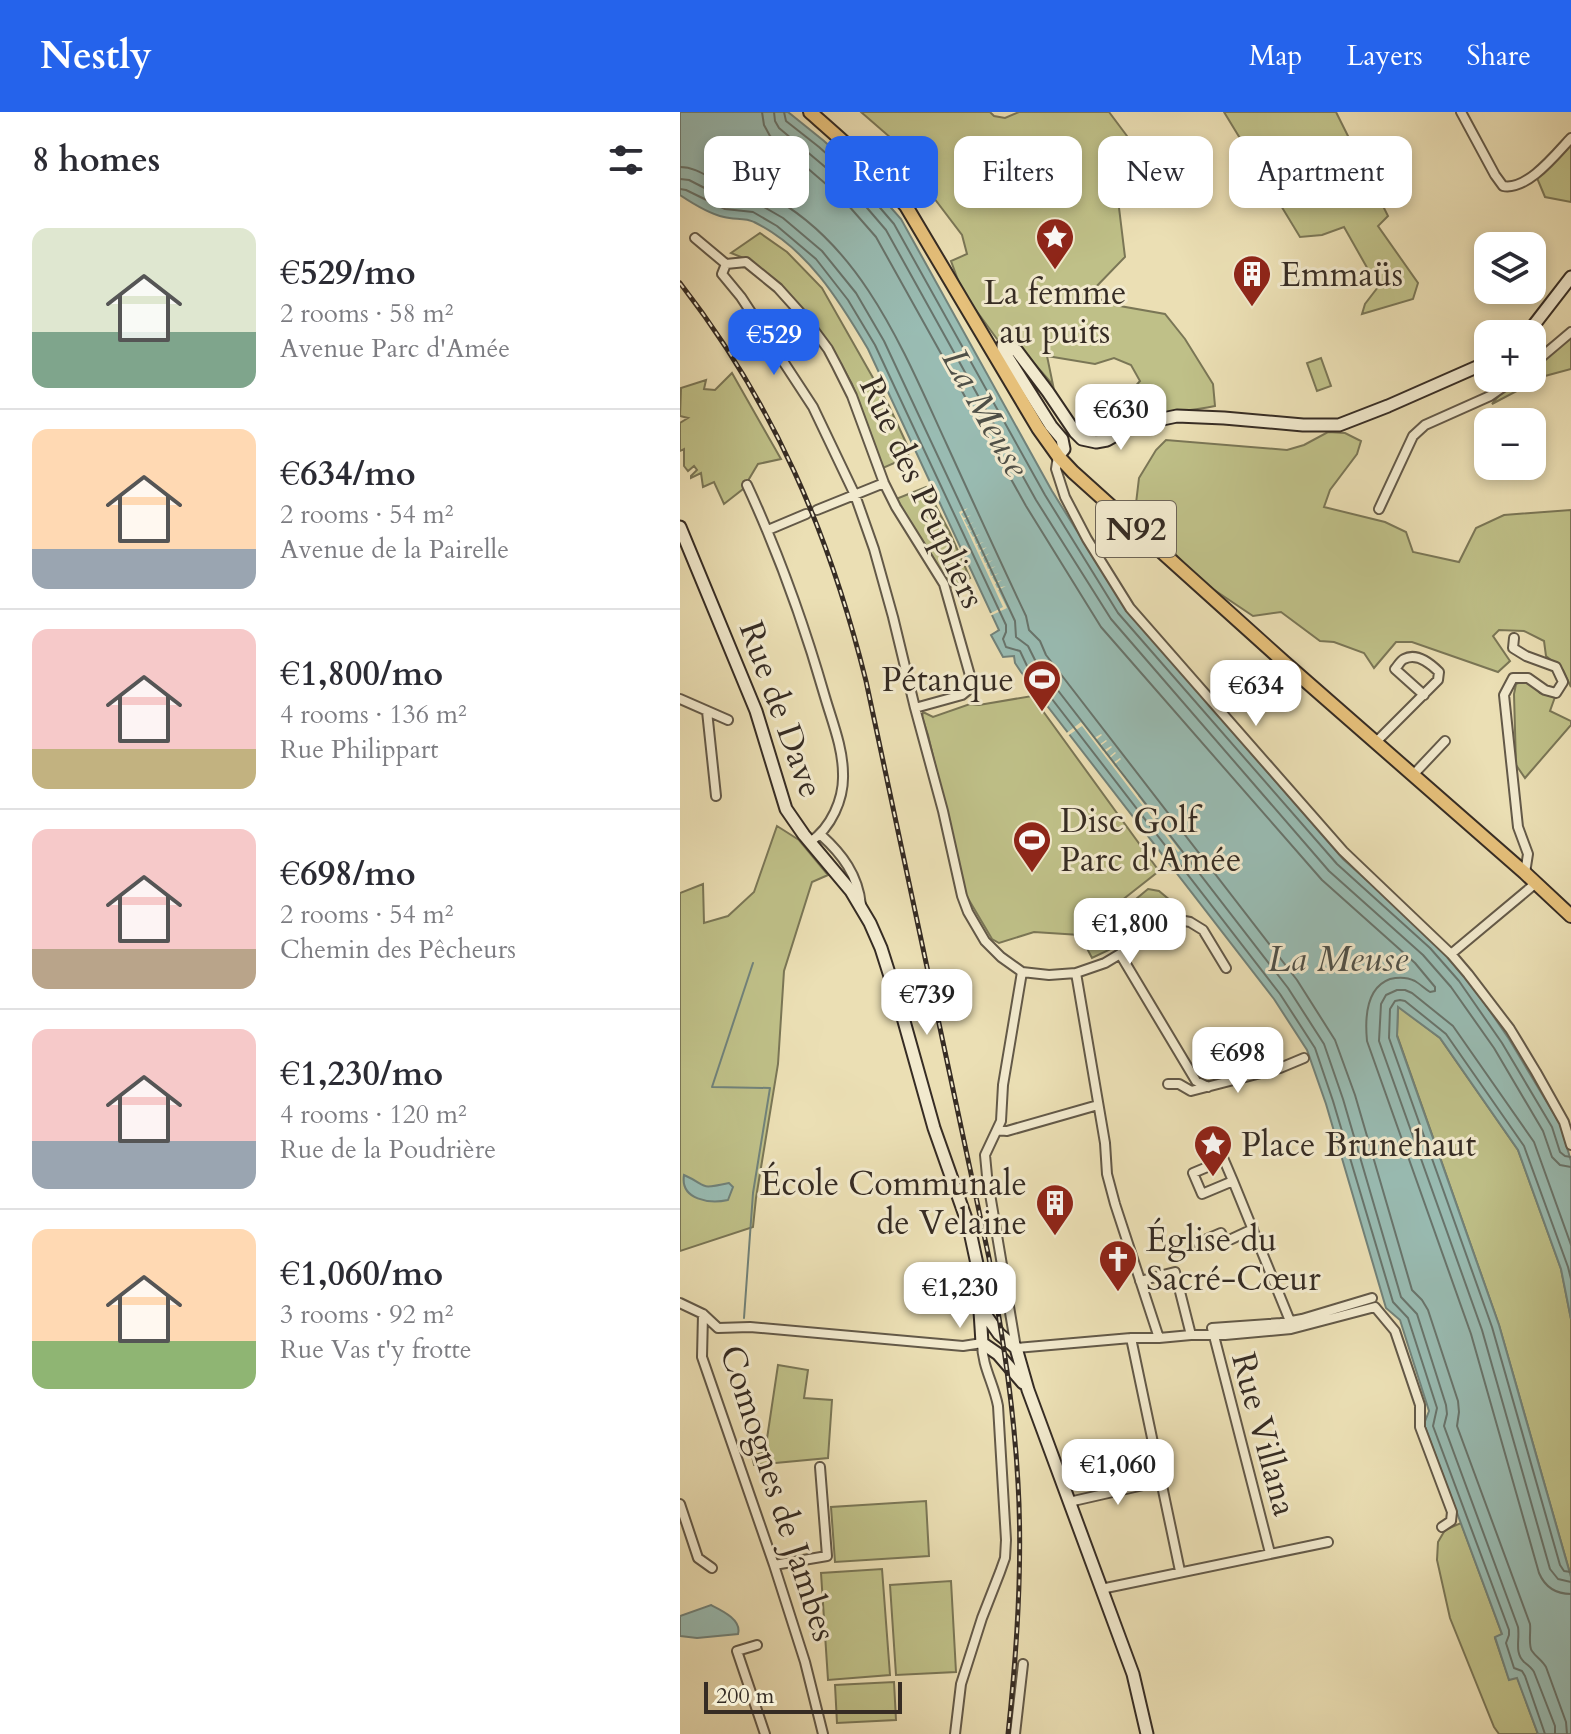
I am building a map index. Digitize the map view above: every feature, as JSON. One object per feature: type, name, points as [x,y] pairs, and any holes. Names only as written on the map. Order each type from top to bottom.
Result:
[{"type":"main road","name":"N92","points":[[810,112],[858,153],[906,206],[1011,385],[1038,428],[1073,472],[1571,916]]},
{"type":"main road","points":[[1538,320],[1571,277]]},
{"type":"main road","points":[[1058,456],[1064,449],[1062,439],[1003,350],[1003,345],[1017,351],[1075,432],[1082,439],[1096,442],[1107,440],[1134,425],[1177,416],[1339,425],[1474,368]]},
{"type":"main road","name":"Rue de Dave","points":[[680,527],[756,711],[782,799],[793,821],[862,908],[881,948],[934,1128],[964,1210],[977,1264],[982,1343]]},
{"type":"main road","points":[[980,1306],[999,1334],[1016,1348],[1028,1390],[1133,1674],[1147,1734]]},
{"type":"main road","points":[[999,1334],[986,1338],[982,1343],[998,1354],[1028,1390]]},
{"type":"main road","points":[[998,1354],[1016,1348]]},
{"type":"street","points":[[1461,112],[1503,186],[1512,188],[1527,181],[1571,138]]},
{"type":"street","points":[[695,238],[726,264],[722,274],[741,297],[813,407],[855,495],[882,576],[968,912],[990,948],[1022,972],[1049,975],[1076,973],[1120,954],[1154,922],[1174,919],[1190,922],[1203,930],[1226,968]]},
{"type":"street","name":"Rue des Peupliers","points":[[726,264],[746,262],[778,288],[828,349],[852,396],[884,483],[944,584],[973,686],[962,695],[915,708]]},
{"type":"street","points":[[1546,353],[1571,332]]},
{"type":"street","points":[[1379,509],[1413,436],[1425,425],[1496,392]]},
{"type":"street","points":[[1058,456],[1056,469],[1065,497],[1130,608],[1343,851],[1468,974],[1510,1029],[1564,1122],[1571,1145]]},
{"type":"street","points":[[817,510],[884,483]]},
{"type":"street","points":[[747,485],[788,580],[809,641],[843,771],[837,806],[821,835],[810,842]]},
{"type":"street","points":[[768,530],[806,514]]},
{"type":"street","points":[[1514,638],[1513,648],[1556,667],[1563,682],[1556,693],[1545,690],[1528,678],[1513,678],[1504,695],[1518,827],[1528,854],[1525,873]]},
{"type":"street","points":[[1376,742],[1424,695],[1438,680],[1439,672],[1428,662],[1404,659],[1395,669],[1424,695]]},
{"type":"street","points":[[680,699],[728,720]]},
{"type":"street","points":[[707,711],[716,796]]},
{"type":"street","points":[[1413,775],[1445,741]]},
{"type":"street","points":[[821,835],[846,861],[860,891],[862,908]]},
{"type":"street","points":[[1451,954],[1536,883]]},
{"type":"street","points":[[1120,954],[1196,1081],[1208,1087]]},
{"type":"street","points":[[1022,972],[1003,1085],[1001,1121],[985,1155],[1016,1348],[1291,1325],[1373,1302],[1395,1331],[1420,1405],[1420,1427],[1452,1512],[1451,1521],[1442,1527]]},
{"type":"street","points":[[1076,973],[1105,1143],[1107,1174],[1159,1338]]},
{"type":"street","points":[[1179,1084],[1191,1091],[1280,1068],[1304,1058]]},
{"type":"street","points":[[1168,1084],[1196,1081]]},
{"type":"street","points":[[997,1130],[1007,1131],[1098,1105]]},
{"type":"street","points":[[1222,1134],[1225,1140],[1218,1144],[1291,1325]]},
{"type":"street","points":[[1224,1160],[1193,1173],[1202,1194],[1233,1181]]},
{"type":"street","points":[[1198,1243],[1221,1233],[1225,1242],[1253,1229]]},
{"type":"street","points":[[1140,1281],[1175,1272],[1191,1335]]},
{"type":"street","points":[[680,1303],[703,1314],[718,1328],[750,1327],[963,1346],[982,1343],[982,1354],[998,1406],[1005,1558],[961,1684],[955,1734]]},
{"type":"street","name":"Comognes de Jambes","points":[[703,1314],[702,1357],[774,1565],[805,1662],[823,1734]]},
{"type":"street","name":"Rue Villana","points":[[1212,1332],[1270,1553]]},
{"type":"street","points":[[1131,1338],[1180,1571]]},
{"type":"street","points":[[774,1565],[827,1556],[820,1467]]},
{"type":"street","points":[[1069,1502],[1161,1481]]},
{"type":"street","points":[[680,1504],[698,1558],[712,1568]]},
{"type":"street","points":[[1101,1589],[1328,1542]]},
{"type":"street","name":"Comognes de Jambes","points":[[757,1645],[737,1651],[765,1734]]},
{"type":"street","points":[[1015,1734],[1023,1664]]},
{"type":"green space","points":[[861,112],[990,112],[1005,118],[1019,112],[1109,112],[1127,136],[1098,136],[1098,208],[1119,208],[1125,257],[1094,289],[1103,303],[1165,314],[1213,384],[1215,406],[1124,420],[1117,407],[1140,381],[1131,365],[1114,358],[1095,364],[1047,356],[1053,385],[1021,348],[997,339],[962,291],[951,261],[967,254],[962,235],[938,203],[938,136],[889,136]]},
{"type":"green space","points":[[1224,112],[1336,112],[1348,136],[1239,136]]},
{"type":"green space","points":[[1571,145],[1571,202],[1545,197],[1537,178]]},
{"type":"green space","points":[[1282,208],[1384,208],[1388,216],[1378,226],[1418,283],[1413,299],[1362,314],[1365,304],[1378,287],[1344,227],[1322,235],[1300,237]]},
{"type":"green space","points":[[760,233],[787,252],[822,288],[889,406],[909,449],[908,457],[883,468],[852,384],[828,341],[778,284],[746,259],[731,253]]},
{"type":"green space","points":[[1571,329],[1571,369],[1546,376],[1546,346]]},
{"type":"green space","points":[[1321,358],[1331,386],[1317,391],[1307,363]]},
{"type":"green space","points":[[732,373],[781,459],[758,464],[743,489],[724,504],[714,482],[703,487],[701,473],[691,478],[697,470],[694,466],[688,471],[684,466],[684,449],[680,451],[680,423],[688,418],[680,416],[681,388],[706,380],[704,389],[715,390]]},
{"type":"green space","points":[[1502,392],[1515,392],[1492,404]]},
{"type":"green space","points":[[1328,432],[1345,433],[1361,441],[1357,454],[1330,490],[1324,507],[1385,522],[1406,532],[1413,552],[1459,562],[1476,528],[1504,515],[1571,510],[1571,687],[1563,670],[1546,656],[1544,641],[1524,631],[1499,630],[1493,636],[1510,661],[1498,672],[1412,642],[1396,642],[1374,668],[1364,653],[1334,642],[1320,641],[1281,612],[1253,616],[1201,581],[1135,512],[1139,478],[1166,440],[1287,450]]},
{"type":"green space","points":[[926,487],[970,578],[950,587],[896,499]]},
{"type":"green space","points":[[1523,681],[1530,683],[1540,693],[1555,697],[1550,711],[1571,721],[1571,725],[1525,778],[1516,765],[1514,694],[1516,684]]},
{"type":"green space","points":[[1032,696],[1159,871],[1121,901],[1136,927],[1115,947],[1092,958],[1080,935],[1034,932],[999,943],[992,939],[966,895],[922,717],[923,712],[933,717],[970,704]]},
{"type":"green space","points":[[777,826],[799,840],[828,875],[812,882],[784,971],[778,1064],[753,1227],[680,1251],[680,893],[703,884],[704,923],[728,916],[754,892]]},
{"type":"green space","points":[[1148,889],[1159,891],[1177,906],[1170,915],[1159,908],[1145,924],[1130,904]]},
{"type":"green space","points":[[1398,1006],[1440,1038],[1518,1150],[1561,1269],[1571,1319],[1571,1577],[1499,1325],[1397,1035]]},
{"type":"green space","points":[[778,1365],[808,1370],[804,1398],[832,1400],[828,1458],[754,1465],[752,1456],[765,1452]]},
{"type":"green space","points":[[926,1501],[929,1556],[835,1562],[831,1507]]},
{"type":"green space","points":[[1461,1523],[1502,1634],[1495,1638],[1509,1679],[1517,1677],[1538,1734],[1499,1734],[1450,1618],[1437,1560],[1438,1542],[1445,1530]]},
{"type":"green space","points":[[882,1569],[890,1675],[828,1680],[821,1573]]},
{"type":"green space","points":[[951,1581],[956,1672],[896,1675],[890,1585]]},
{"type":"green space","points":[[894,1682],[896,1720],[837,1723],[835,1685]]},
{"type":"water","name":"La Meuse","points":[[680,112],[788,112],[825,142],[825,208],[891,208],[901,219],[1052,491],[1125,608],[1343,859],[1436,942],[1466,976],[1509,1039],[1560,1124],[1571,1161],[1571,1319],[1561,1269],[1518,1150],[1440,1038],[1398,1007],[1397,1036],[1499,1325],[1571,1577],[1571,1734],[1538,1734],[1517,1678],[1509,1680],[1495,1637],[1502,1634],[1424,1424],[1429,1411],[1400,1320],[1386,1308],[1307,1050],[1274,999],[1021,672],[1014,656],[1003,657],[991,635],[999,630],[868,349],[833,294],[806,261],[773,233],[751,220],[713,213],[680,195]]},
{"type":"water","points":[[684,1175],[704,1186],[729,1183],[733,1187],[728,1200],[705,1200],[691,1195],[684,1183]]},
{"type":"water","points":[[711,1605],[734,1620],[738,1634],[697,1638],[680,1636],[680,1616]]},
{"type":"pier","points":[[968,508],[961,514],[964,518],[971,515],[964,520],[967,525],[974,522],[967,526],[970,531],[977,527],[970,532],[973,537],[980,534],[974,538],[976,544],[984,542],[977,545],[979,550],[987,547],[980,552],[982,557],[990,553],[983,558],[985,563],[993,560],[986,564],[988,569],[996,566],[989,570],[991,576],[999,573],[992,577],[995,582],[1002,580],[995,584],[997,588],[1006,586],[998,590],[1007,608],[990,616],[1003,607],[959,512]]},
{"type":"pier","points":[[1081,722],[1094,738],[1102,735],[1096,740],[1099,745],[1107,741],[1100,746],[1103,751],[1112,747],[1105,753],[1109,757],[1116,753],[1110,758],[1113,763],[1121,759],[1114,765],[1118,766],[1180,851],[1082,726],[1066,737],[1064,735]]},
{"type":"waterway","points":[[744,1318],[753,1193],[770,1088],[712,1087],[753,963]]},
{"type":"railway","points":[[680,283],[744,375],[794,472],[835,573],[866,681],[989,1258],[1007,1370],[1016,1455],[1020,1546],[1008,1734]]},
{"type":"place","name":"La femme au puits","points":[[1055,271]]},
{"type":"place","name":"Emmaüs","points":[[1252,308]]},
{"type":"place","name":"Pétanque","points":[[1042,713]]},
{"type":"place","name":"Disc Golf Parc d'Amée","points":[[1032,874]]},
{"type":"place","name":"Place Brunehaut","points":[[1213,1178]]},
{"type":"place","name":"École Communale de Velaine","points":[[1055,1237]]},
{"type":"place","name":"Église du Sacré-Cœur","points":[[1118,1293]]}]
